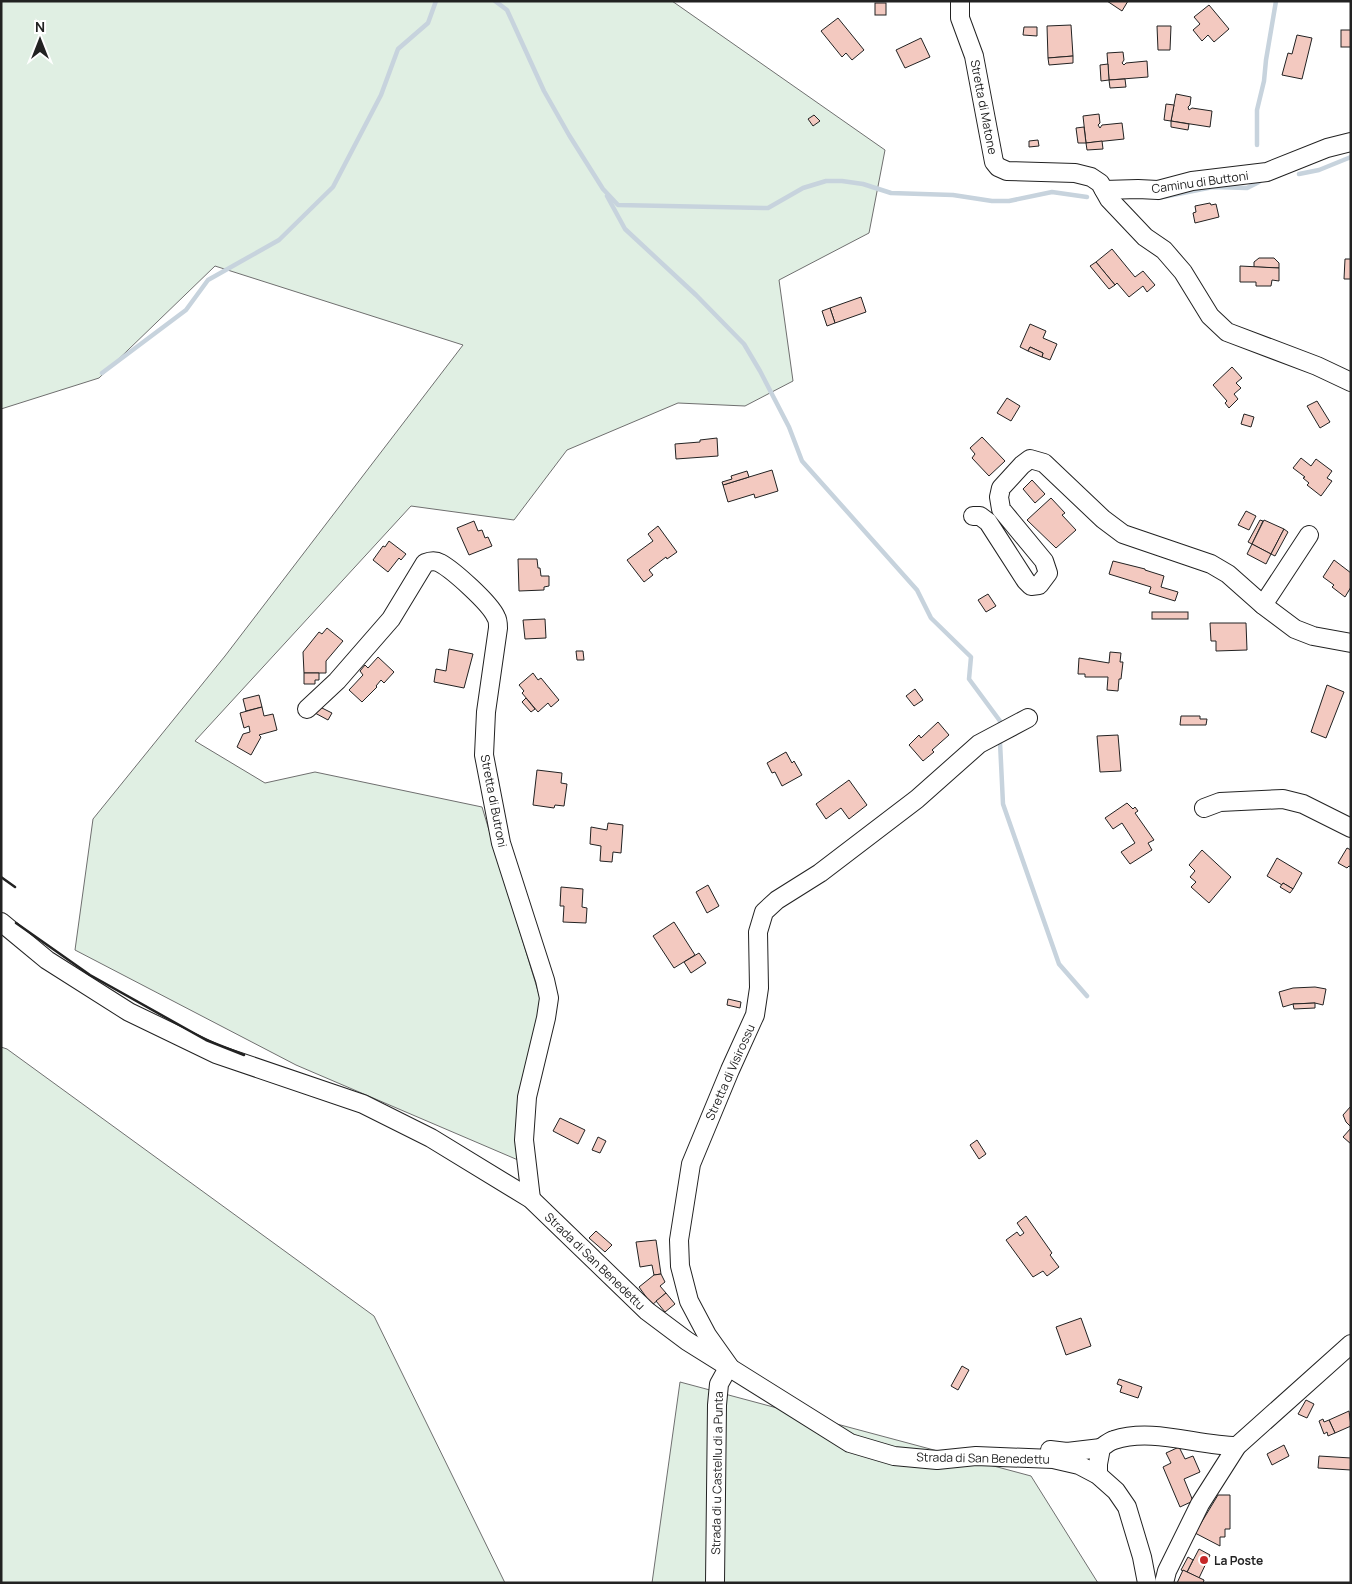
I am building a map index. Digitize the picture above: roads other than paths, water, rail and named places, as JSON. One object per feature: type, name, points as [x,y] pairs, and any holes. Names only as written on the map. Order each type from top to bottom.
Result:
[{"type":"street","name":"Stretta di Matone","points":[[960,1],[960,18],[974,56],[994,162],[998,167],[1007,171],[1075,174],[1091,177],[1100,183],[1108,199],[1145,237],[1164,250],[1183,272],[1210,316],[1228,332],[1317,366],[1351,382]]},
{"type":"street","name":"Caminu di Buttoni","points":[[1104,190],[1158,190],[1192,181],[1267,172],[1327,148],[1351,142]]},
{"type":"street","points":[[972,516],[980,516],[988,522],[1026,581],[1031,586],[1039,585],[1048,573],[1044,561],[1001,509],[999,497],[1001,488],[1022,465],[1030,459],[1044,463],[1103,519],[1123,534],[1211,564],[1228,574],[1263,605],[1295,629],[1313,636],[1351,643]]},
{"type":"street","points":[[1263,605],[1309,535]]},
{"type":"street","name":"Stretta di Butroni","points":[[307,709],[337,681],[391,619],[425,563],[439,562],[466,584],[492,610],[497,618],[498,628],[486,712],[484,755],[501,843],[545,980],[549,998],[527,1097],[524,1140],[531,1199]]},
{"type":"street","name":"Stretta di Visirossu","points":[[729,1366],[708,1335],[689,1301],[680,1266],[679,1240],[691,1164],[730,1070],[756,1015],[758,932],[764,912],[777,900],[820,873],[916,799],[979,744],[1028,718]]},
{"type":"street","points":[[1204,808],[1220,802],[1283,799],[1303,804],[1351,828]]},
{"type":"street","name":"Strada di San Benedettu","points":[[1,922],[47,960],[129,1012],[216,1054],[363,1104],[431,1138],[531,1199],[647,1311],[687,1340],[850,1443],[894,1456],[937,1460],[976,1456],[1053,1459],[1079,1465],[1098,1475],[1116,1491],[1128,1507],[1142,1556],[1147,1583]]},
{"type":"street","points":[[1164,1583],[1167,1571],[1200,1504],[1237,1446],[1351,1344]]},
{"type":"street","name":"Strada di u Castellu di a Punta","points":[[715,1583],[717,1405],[719,1384],[729,1366]]},
{"type":"street","points":[[1028,1457],[1041,1449],[1067,1452],[1102,1448],[1112,1440],[1151,1436],[1192,1440],[1219,1446],[1237,1446]]},
{"type":"street","points":[[1098,1475],[1098,1464],[1102,1448]]},
{"type":"waterway","points":[[102,373],[186,310],[208,280],[279,240],[333,187],[381,95],[398,49],[428,23],[436,1]]},
{"type":"waterway","points":[[495,1],[507,10],[544,91],[569,135],[603,189],[618,205],[768,208],[803,188],[826,181],[863,184],[891,193],[953,195],[992,201],[1009,201],[1052,192],[1087,197]]},
{"type":"waterway","points":[[1257,145],[1257,110],[1264,81],[1276,1]]},
{"type":"waterway","points":[[1299,174],[1319,170],[1351,157]]},
{"type":"waterway","points":[[1158,198],[1213,187],[1247,188],[1259,182]]},
{"type":"waterway","points":[[607,196],[625,229],[696,295],[744,344],[789,427],[802,461],[917,590],[931,618],[971,657],[969,679],[1000,721],[1000,724]]},
{"type":"waterway","points":[[1000,742],[1003,804],[1059,964],[1087,996]]},
{"type":"place","name":"La Poste","points":[[1204,1560]]}]
